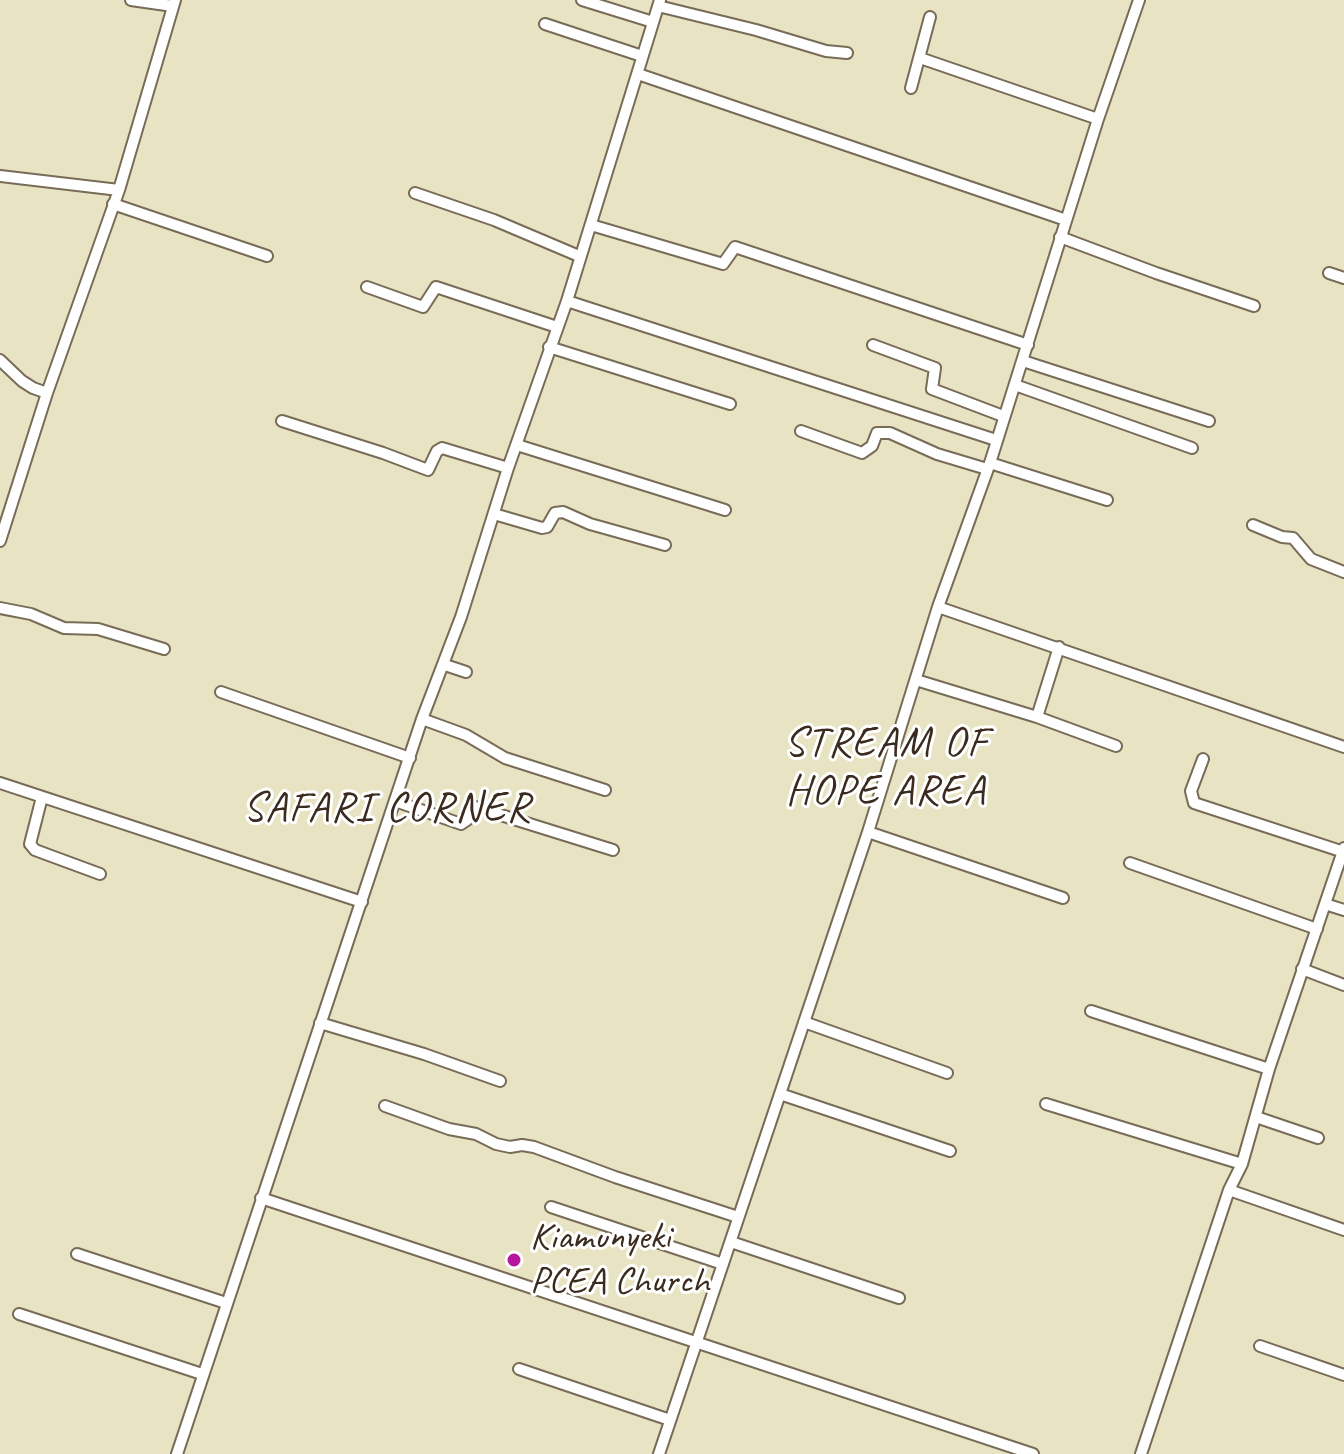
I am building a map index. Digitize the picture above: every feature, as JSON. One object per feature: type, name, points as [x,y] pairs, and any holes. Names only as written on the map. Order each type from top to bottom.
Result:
[{"type":"street","points":[[0,541],[47,393],[119,190],[174,3],[131,0]]},
{"type":"street","points":[[582,0],[653,22]]},
{"type":"street","points":[[659,1454],[868,832],[938,607],[1023,361],[1060,237],[1139,0]]},
{"type":"street","points":[[177,1454],[422,719],[445,665],[508,468],[567,301],[659,3],[826,51],[847,53]]},
{"type":"street","points":[[911,88],[930,17]]},
{"type":"street","points":[[545,24],[642,56]]},
{"type":"street","points":[[920,58],[1098,119]]},
{"type":"street","points":[[638,74],[1066,220]]},
{"type":"street","points":[[0,176],[119,190]]},
{"type":"street","points":[[415,193],[494,220],[579,256]]},
{"type":"street","points":[[113,204],[267,256]]},
{"type":"street","points":[[591,225],[723,264],[735,247],[1028,345]]},
{"type":"street","points":[[1060,237],[1254,306]]},
{"type":"street","points":[[1329,273],[1344,278]]},
{"type":"street","points":[[367,287],[423,307],[436,287],[557,327]]},
{"type":"street","points":[[567,301],[996,440]]},
{"type":"street","points":[[873,345],[935,368],[931,387],[936,392],[1003,416]]},
{"type":"street","points":[[549,347],[730,404]]},
{"type":"street","points":[[0,360],[22,381],[47,393]]},
{"type":"street","points":[[1023,361],[1209,421]]},
{"type":"street","points":[[1015,385],[1192,448]]},
{"type":"street","points":[[282,421],[428,470],[437,451],[442,448],[508,468]]},
{"type":"street","points":[[801,431],[862,453],[872,446],[877,433],[884,432],[937,454],[1107,500]]},
{"type":"street","points":[[517,445],[725,510]]},
{"type":"street","points":[[494,514],[542,528],[547,527],[555,513],[563,512],[590,524],[665,545]]},
{"type":"street","points":[[1253,525],[1282,537],[1293,538],[1311,559],[1344,572]]},
{"type":"street","points":[[938,607],[1344,747]]},
{"type":"street","points":[[0,608],[31,614],[64,628],[98,629],[164,649]]},
{"type":"street","points":[[1037,717],[1059,647]]},
{"type":"street","points":[[445,665],[466,672]]},
{"type":"street","points":[[916,680],[1037,717],[1116,746]]},
{"type":"street","points":[[221,692],[410,758]]},
{"type":"street","points":[[422,719],[480,741],[505,758],[605,790]]},
{"type":"street","points":[[1141,1454],[1229,1190],[1242,1164],[1269,1069],[1344,851],[1194,803],[1191,791],[1203,759]]},
{"type":"street","points":[[0,783],[362,902]]},
{"type":"street","points":[[42,797],[30,844],[35,850],[100,874]]},
{"type":"street","points":[[395,801],[461,824],[475,807],[613,850]]},
{"type":"street","points":[[868,832],[1063,898]]},
{"type":"street","points":[[1130,863],[1317,929]]},
{"type":"street","points":[[1325,904],[1344,910]]},
{"type":"street","points":[[1302,969],[1344,985]]},
{"type":"street","points":[[1091,1011],[1269,1069]]},
{"type":"street","points":[[804,1022],[947,1073]]},
{"type":"street","points":[[320,1023],[500,1081]]},
{"type":"street","points":[[780,1094],[950,1151]]},
{"type":"street","points":[[1046,1104],[1242,1164]]},
{"type":"street","points":[[385,1106],[449,1129],[476,1134],[496,1144],[534,1147],[738,1217]]},
{"type":"street","points":[[1256,1117],[1318,1138]]},
{"type":"street","points":[[1229,1190],[1344,1230]]},
{"type":"street","points":[[261,1198],[1033,1454]]},
{"type":"street","points":[[551,1207],[723,1264]]},
{"type":"street","points":[[731,1242],[899,1298]]},
{"type":"street","points":[[77,1254],[226,1303]]},
{"type":"street","points":[[19,1314],[202,1374]]},
{"type":"street","points":[[1260,1346],[1344,1375]]},
{"type":"street","points":[[519,1369],[670,1420]]},
{"type":"place","name":"Kiamunyeki PCEA Church","points":[[514,1260]]},
{"type":"district","name":"STREAM OF HOPE AREA","points":[[886,768]]},
{"type":"district","name":"SAFARI CORNER","points":[[387,809]]}]
